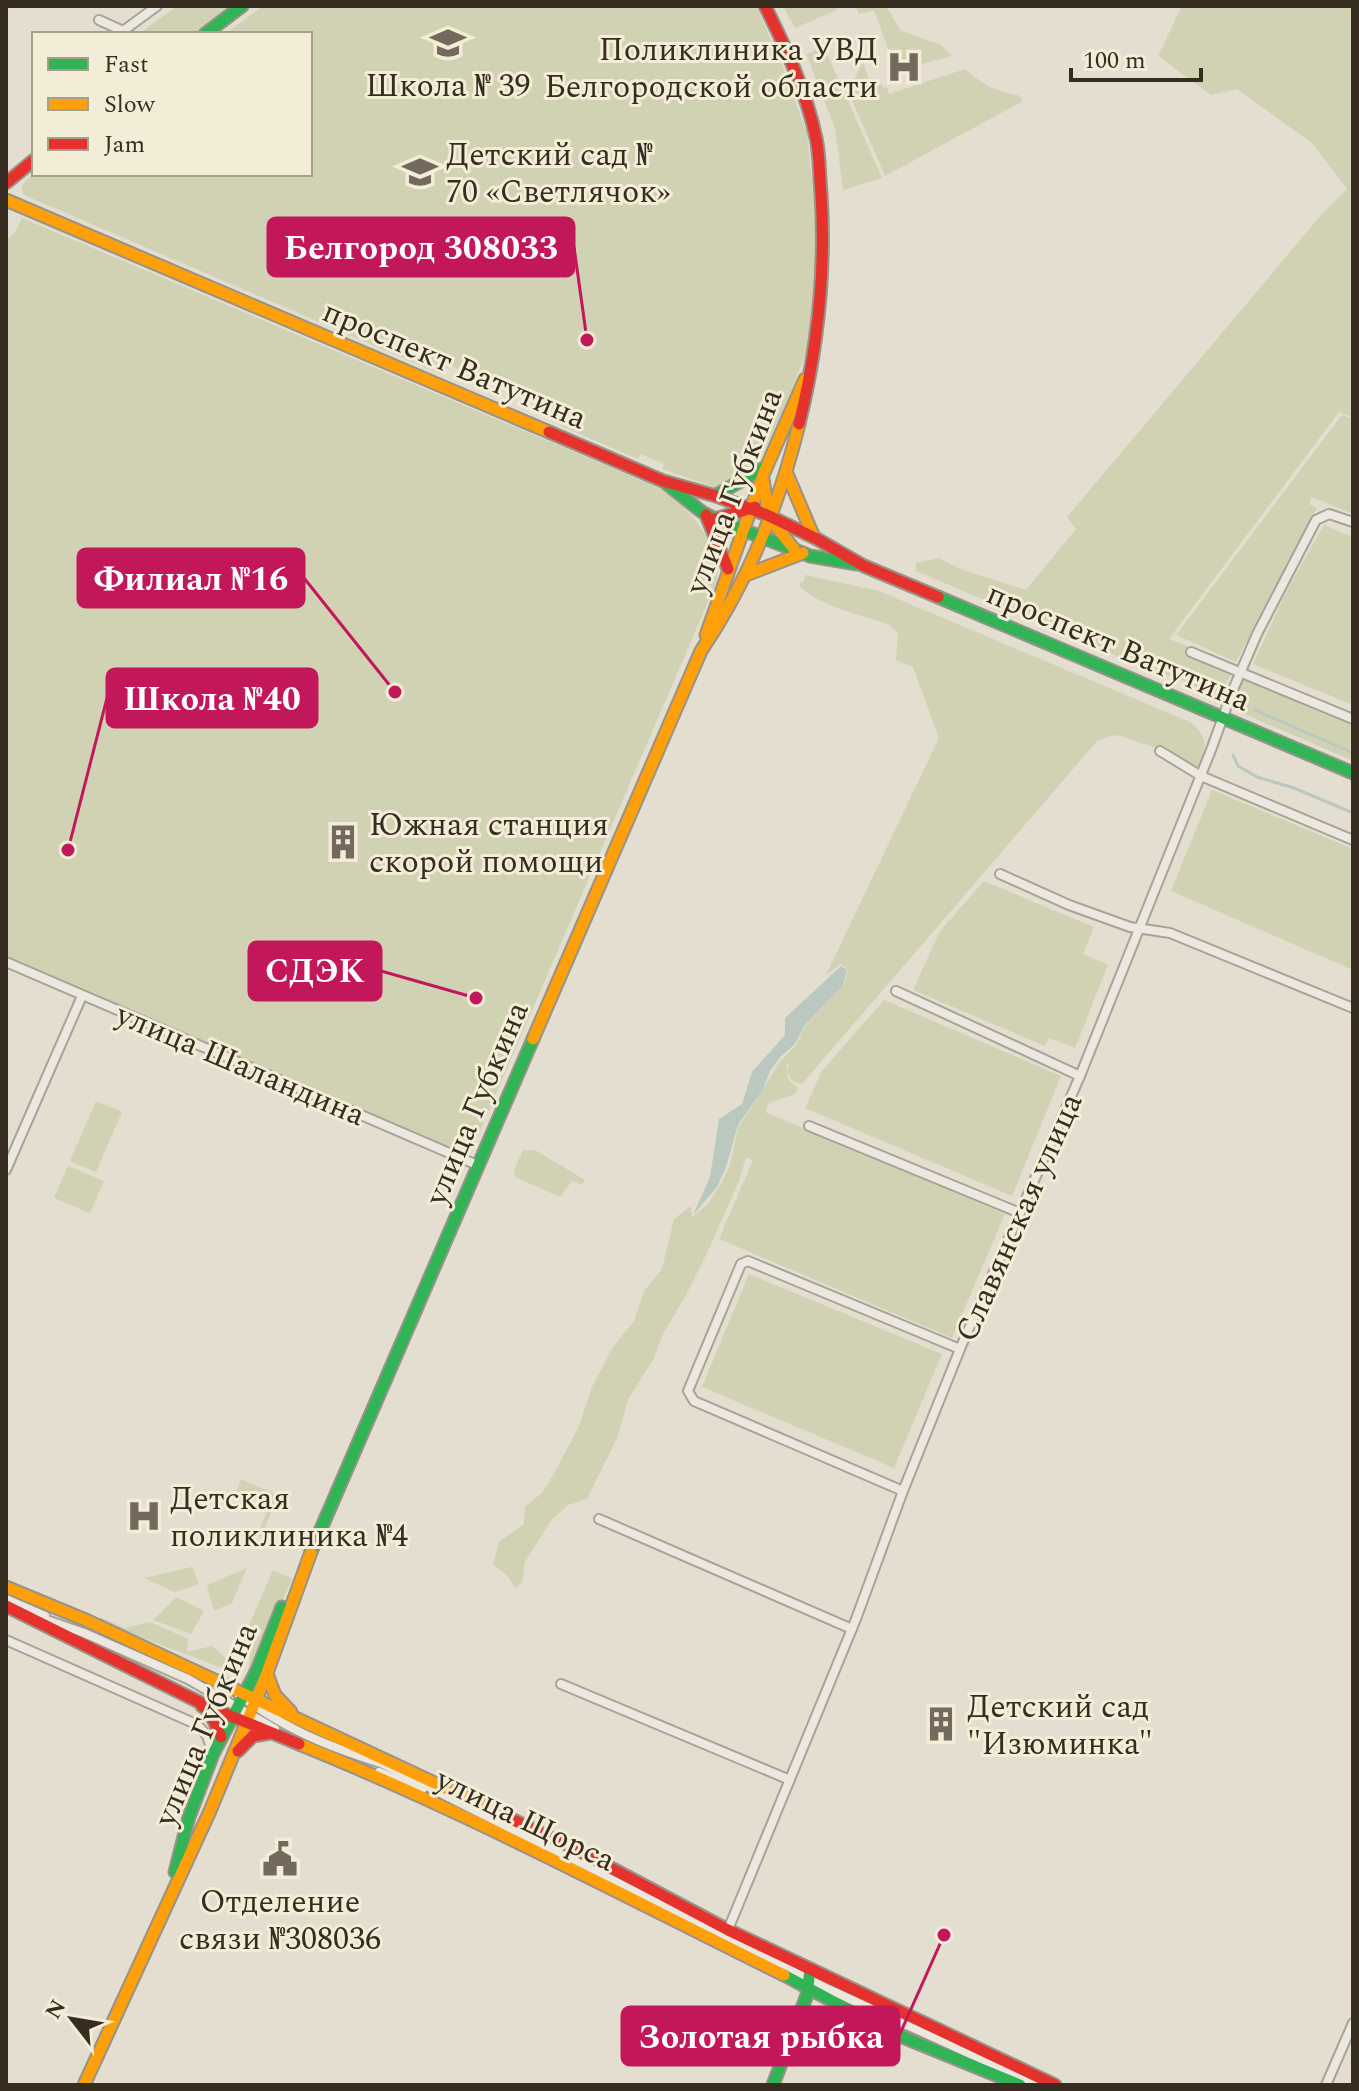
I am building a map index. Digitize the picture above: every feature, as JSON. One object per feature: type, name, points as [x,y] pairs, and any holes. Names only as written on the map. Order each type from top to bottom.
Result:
[{"type":"main road","points":[[208,32],[242,6]]},
{"type":"main road","name":"улица Губкина","points":[[701,651],[748,572],[785,477],[803,415],[816,351],[825,264],[825,229],[815,131],[789,59],[765,6]]},
{"type":"main road","points":[[6,183],[32,162]]},
{"type":"main road","points":[[6,170],[22,169]]},
{"type":"main road","name":"проспект Ватутина","points":[[6,200],[663,481],[719,496],[809,533],[837,555],[1353,773]]},
{"type":"main road","name":"улица Губкина","points":[[169,1896],[189,1817],[213,1754],[221,1737],[267,1673],[300,1576],[701,651],[750,509],[816,351]]},
{"type":"main road","points":[[765,471],[770,485],[785,477]]},
{"type":"main road","points":[[719,496],[765,471]]},
{"type":"main road","points":[[765,471],[769,517],[778,531],[800,552]]},
{"type":"main road","points":[[710,517],[736,514],[766,502],[785,477]]},
{"type":"main road","points":[[785,477],[809,533]]},
{"type":"main road","name":"проспект Ватутина","points":[[663,481],[710,517],[800,552],[837,555]]},
{"type":"main road","points":[[719,496],[736,514],[743,530],[748,547],[748,572]]},
{"type":"main road","points":[[710,517],[724,509],[719,496]]},
{"type":"main road","points":[[710,517],[730,564]]},
{"type":"main road","points":[[730,564],[761,537],[794,529],[809,533]]},
{"type":"main road","points":[[800,552],[794,537],[809,533]]},
{"type":"main road","points":[[748,572],[800,552]]},
{"type":"main road","points":[[730,564],[742,558],[748,572]]},
{"type":"main road","name":"улица Губкина","points":[[84,2085],[235,1754],[244,1707],[257,1670],[286,1598],[300,1576]]},
{"type":"main road","name":"улица Щорса","points":[[6,1587],[222,1683],[272,1733],[354,1766],[737,1951],[811,1980],[831,1979],[1055,2085]]},
{"type":"main road","name":"улица Щорса","points":[[6,1606],[196,1700],[244,1707],[304,1722],[342,1738],[592,1858],[811,1980],[888,2031],[1008,2080]]},
{"type":"main road","points":[[267,1673],[269,1687],[275,1697],[304,1722]]},
{"type":"main road","points":[[196,1700],[210,1712],[221,1737]]},
{"type":"main road","points":[[235,1754],[253,1736],[272,1733]]},
{"type":"main road","points":[[773,2085],[811,1980]]},
{"type":"main road","points":[[1001,2058],[1008,2080],[1030,2072]]},
{"type":"street","points":[[99,20],[123,31],[157,6]]},
{"type":"street","name":"Славянская улица","points":[[726,1934],[852,1629],[960,1349],[1080,1076],[1240,673],[1314,523],[1322,515],[1334,514],[1353,522]]},
{"type":"street","points":[[1191,652],[1353,719]]},
{"type":"street","points":[[1160,751],[1201,776],[1353,840]]},
{"type":"street","points":[[1000,874],[1069,905],[1138,929],[1170,933],[1353,1008]]},
{"type":"street","name":"улица Шаландина","points":[[6,962],[477,1165]]},
{"type":"street","points":[[896,991],[1080,1076]]},
{"type":"street","points":[[6,1170],[82,996]]},
{"type":"street","points":[[809,1126],[1020,1213]]},
{"type":"street","points":[[903,1491],[694,1401],[688,1391],[741,1264],[748,1261],[960,1349]]},
{"type":"street","points":[[599,1519],[852,1629]]},
{"type":"street","name":"улица Щорса","points":[[6,1599],[188,1679],[244,1707],[291,1737],[471,1811],[726,1934]]},
{"type":"street","points":[[6,1606],[84,1633]]},
{"type":"street","name":"улица Щорса","points":[[84,1633],[192,1669]]},
{"type":"street","points":[[6,1640],[198,1725],[207,1736],[213,1754]]},
{"type":"street","points":[[561,1684],[790,1780]]},
{"type":"street","points":[[712,1939],[726,1934],[737,1951]]},
{"type":"street","points":[[1326,2085],[1353,2023]]},
{"type":"street","name":"улица Щорса","points":[[1008,2080],[1038,2085]]},
{"type":"green space","points":[[177,6],[231,6],[195,32],[142,32]]},
{"type":"green space","points":[[263,6],[756,6],[807,133],[817,229],[808,348],[758,465],[717,488],[662,469],[664,464],[641,454],[638,459],[561,426],[562,414],[449,365],[440,374],[24,195],[23,185],[32,176],[312,176],[312,32],[228,32]]},
{"type":"green space","points":[[783,6],[835,6],[837,10],[795,28]]},
{"type":"green space","points":[[856,6],[886,6],[901,31],[941,45],[952,56],[896,71],[874,10],[859,14]]},
{"type":"green space","points":[[1179,6],[1353,6],[1353,417],[1339,412],[1169,639],[1236,665],[1221,692],[1211,695],[1181,679],[1152,671],[916,571],[916,563],[939,558],[963,570],[1026,590],[1076,529],[1067,517],[1322,214],[1347,189],[1313,144],[1237,89],[1211,95],[1158,56],[1181,8]]},
{"type":"green space","points":[[824,47],[882,178],[843,190],[835,128],[806,54]]},
{"type":"green space","points":[[863,62],[871,87],[882,84],[889,94],[965,69],[984,83],[1018,95],[1023,101],[885,176],[848,91]]},
{"type":"green space","points":[[22,218],[661,489],[682,506],[709,541],[717,568],[717,581],[474,1145],[467,1152],[458,1151],[6,956],[6,239],[14,234]]},
{"type":"green space","points":[[1342,415],[1353,419],[1353,514],[1312,497],[1309,504],[1317,508],[1236,662],[1176,635]]},
{"type":"green space","points":[[1324,525],[1353,537],[1353,705],[1253,664],[1286,592]]},
{"type":"green space","points":[[805,575],[879,591],[1190,722],[1201,733],[1203,756],[1197,770],[1172,753],[1117,735],[1098,740],[802,1084],[792,1081],[787,1073],[791,1083],[798,1087],[795,1094],[769,1103],[765,1112],[1005,1214],[952,1338],[719,1239],[753,1160],[746,1157],[739,1181],[706,1255],[663,1334],[654,1358],[628,1400],[617,1438],[587,1499],[568,1505],[551,1520],[525,1562],[522,1582],[515,1589],[508,1576],[493,1565],[499,1542],[524,1524],[525,1507],[543,1492],[556,1470],[613,1347],[634,1321],[644,1291],[662,1269],[674,1219],[691,1206],[692,1217],[708,1204],[730,1165],[738,1128],[778,1065],[773,1069],[796,1045],[806,1025],[844,985],[848,970],[841,964],[826,975],[939,738],[913,667],[896,660],[898,634],[890,625],[816,598],[799,585]]},
{"type":"green space","points":[[1249,670],[1353,713],[1353,761],[1242,713],[1236,697]]},
{"type":"green space","points":[[1212,790],[1353,849],[1353,970],[1171,891]]},
{"type":"green space","points":[[984,881],[1094,927],[1083,954],[1108,965],[1075,1048],[1049,1038],[1045,1046],[913,990],[940,931]]},
{"type":"green space","points":[[884,1000],[1061,1076],[1012,1196],[805,1108],[822,1071]]},
{"type":"green space","points":[[96,1101],[122,1112],[96,1172],[70,1161]]},
{"type":"green space","points":[[523,1150],[535,1150],[585,1180],[582,1185],[572,1181],[560,1197],[515,1177],[514,1170]]},
{"type":"green space","points":[[68,1166],[104,1181],[90,1213],[54,1198]]},
{"type":"green space","points":[[749,1274],[942,1354],[894,1468],[702,1387]]},
{"type":"green space","points":[[241,1479],[275,1494],[277,1498],[261,1537],[257,1535],[270,1504],[236,1492]]},
{"type":"green space","points":[[192,1567],[199,1584],[175,1592],[144,1578]]},
{"type":"green space","points":[[247,1568],[232,1603],[214,1611],[207,1585]]},
{"type":"green space","points":[[273,1570],[292,1578],[257,1663],[252,1672],[248,1672],[250,1655],[239,1630],[259,1637],[262,1630],[249,1625]]},
{"type":"green space","points":[[177,1597],[204,1611],[191,1634],[153,1620]]},
{"type":"green space","points":[[100,1617],[125,1628],[150,1622],[188,1639],[187,1652],[212,1646],[241,1672],[238,1674],[98,1621]]},
{"type":"shaded area","points":[[841,966],[847,970],[843,986],[805,1025],[795,1044],[770,1071],[763,1089],[738,1125],[717,1187],[693,1215],[710,1177],[719,1119],[742,1104],[752,1072],[785,1035],[785,1018]]},
{"type":"waterway","points":[[1255,710],[1353,753]]},
{"type":"waterway","points":[[1233,755],[1238,766],[1257,777],[1294,788],[1353,813]]},
{"type":"traffic: fast","points":[[208,32],[242,6]]},
{"type":"traffic: fast","points":[[716,495],[766,467]]},
{"type":"traffic: fast","points":[[667,484],[715,519],[810,556],[857,564]]},
{"type":"traffic: fast","points":[[938,597],[1353,773]]},
{"type":"traffic: fast","points":[[311,1552],[533,1039]]},
{"type":"traffic: fast","points":[[175,1872],[189,1817],[213,1754],[257,1670],[282,1607]]},
{"type":"traffic: fast","points":[[773,2085],[807,1995],[810,1969]]},
{"type":"traffic: fast","points":[[784,1975],[888,2031],[1020,2085]]},
{"type":"traffic: slow","points":[[6,200],[549,432]]},
{"type":"traffic: slow","points":[[706,635],[763,475],[805,379]]},
{"type":"traffic: slow","points":[[533,1039],[701,651],[733,598],[760,542],[782,484],[799,424]]},
{"type":"traffic: slow","points":[[787,474],[813,535]]},
{"type":"traffic: slow","points":[[763,479],[769,517],[794,549]]},
{"type":"traffic: slow","points":[[746,575],[803,553]]},
{"type":"traffic: slow","points":[[84,2085],[210,1811],[267,1673],[311,1552]]},
{"type":"traffic: slow","points":[[6,1587],[88,1621],[503,1815]]},
{"type":"traffic: slow","points":[[267,1674],[275,1695],[291,1712]]},
{"type":"traffic: slow","points":[[299,1744],[483,1826],[784,1975]]},
{"type":"traffic: jam","points":[[765,6],[801,87],[819,158],[821,281],[816,338],[799,424]]},
{"type":"traffic: jam","points":[[6,183],[32,162]]},
{"type":"traffic: jam","points":[[549,432],[663,481],[767,515],[864,566],[938,597]]},
{"type":"traffic: jam","points":[[715,519],[755,507]]},
{"type":"traffic: jam","points":[[706,515],[728,569]]},
{"type":"traffic: jam","points":[[6,1606],[209,1707],[299,1744]]},
{"type":"traffic: jam","points":[[202,1706],[210,1712],[221,1737]]},
{"type":"traffic: jam","points":[[238,1751],[253,1736],[270,1733]]},
{"type":"traffic: jam","points":[[503,1815],[728,1930],[1055,2085]]},
{"type":"place","name":"Школа № 39","points":[[448,43]]},
{"type":"place","name":"Поликлиника УВД Белгородской области","points":[[904,67]]},
{"type":"place","name":"Детский сад № 70 «Светлячок»","points":[[420,172]]},
{"type":"place","name":"Белгород 308033","points":[[587,340]]},
{"type":"place","name":"Филиал №16","points":[[395,692]]},
{"type":"place","name":"Южная станция скорой помощи","points":[[343,842]]},
{"type":"place","name":"Школа №40","points":[[68,850]]},
{"type":"place","name":"СДЭК","points":[[476,998]]},
{"type":"place","name":"Детская поликлиника №4","points":[[144,1516]]},
{"type":"place","name":"Детский сад \"Изюминка\"","points":[[941,1724]]},
{"type":"place","name":"Отделение связи №308036","points":[[280,1859]]},
{"type":"place","name":"Золотая рыбка","points":[[944,1935]]}]
